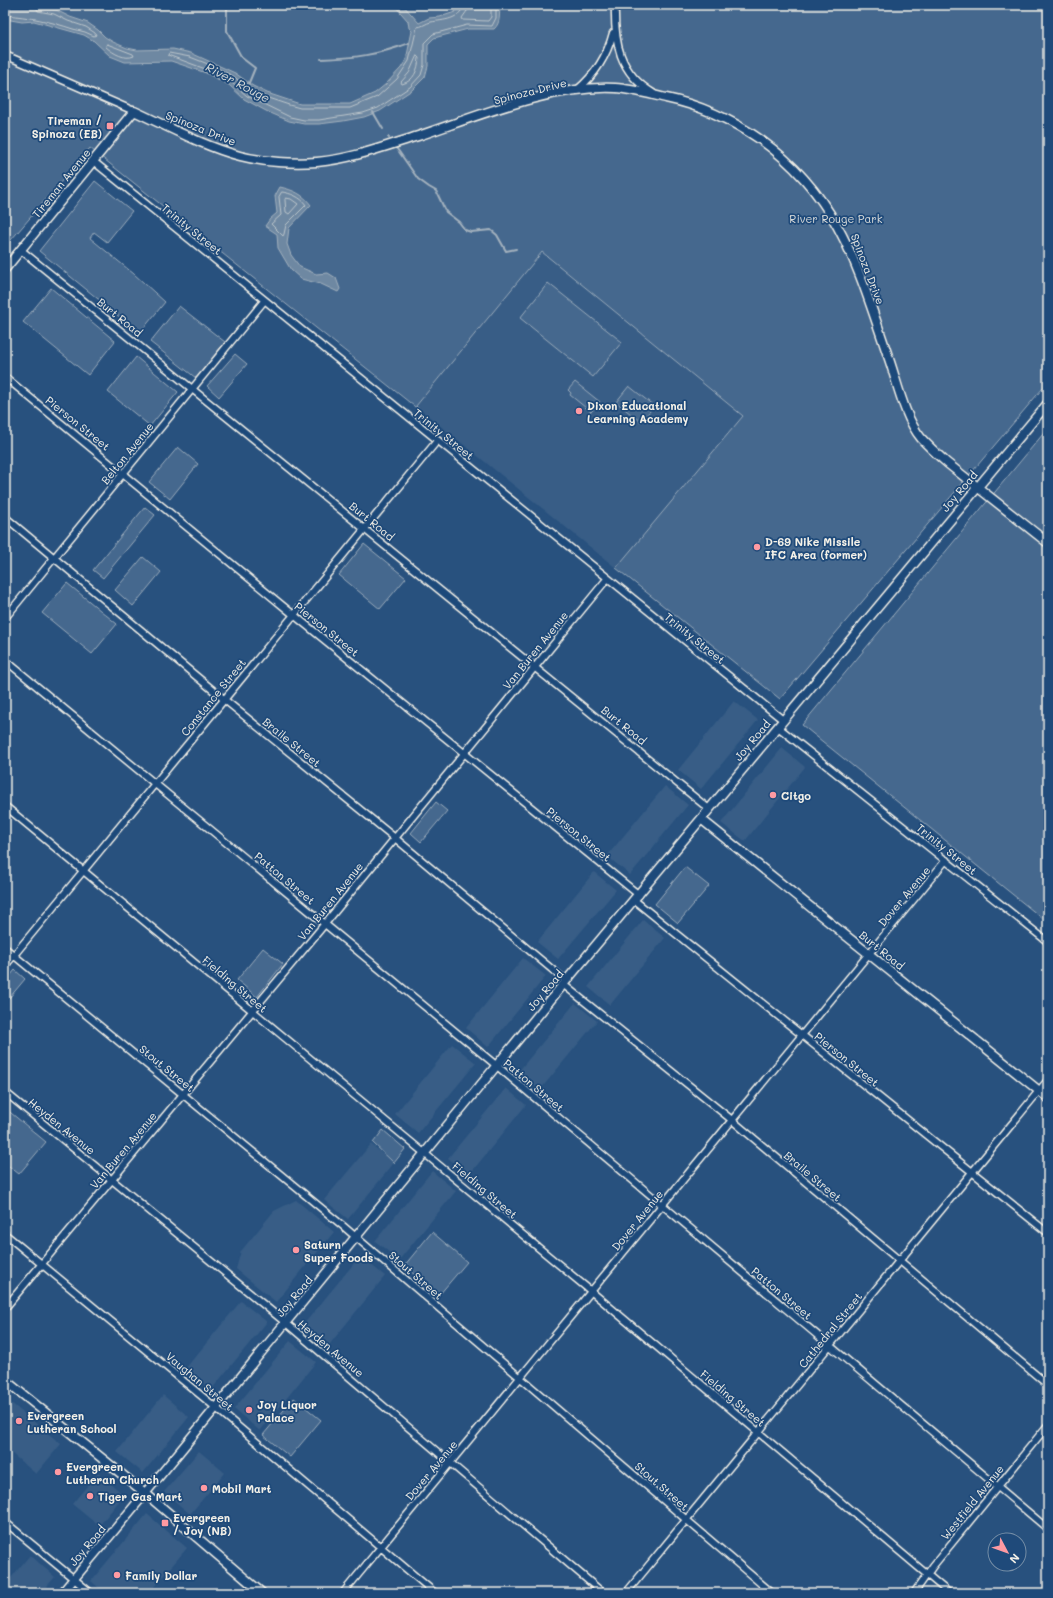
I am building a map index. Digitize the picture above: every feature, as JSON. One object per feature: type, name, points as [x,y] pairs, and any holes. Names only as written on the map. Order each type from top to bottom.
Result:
[{"type":"street","points":[[575,91],[588,80],[600,64],[609,47],[614,27],[615,5]]},
{"type":"street","points":[[614,27],[618,49],[626,66],[640,83],[658,96]]},
{"type":"street","name":"Spinoza Drive","points":[[5,55],[204,143],[241,156],[284,162],[317,162],[343,158],[551,94],[614,88],[633,90],[701,108],[745,130],[780,156],[812,188],[834,220],[851,253],[914,428],[933,450],[1048,542]]},
{"type":"street","name":"Tireman Avenue","points":[[5,269],[134,111]]},
{"type":"street","name":"Trinity Street","points":[[93,161],[607,579],[946,860],[1048,942]]},
{"type":"street","name":"Burt Road","points":[[21,250],[709,809]]},
{"type":"street","name":"Belton Avenue","points":[[5,618],[264,301]]},
{"type":"street","name":"Pierson Street","points":[[5,377],[464,753],[803,1035],[1048,1232]]},
{"type":"street","name":"Joy Road","points":[[62,1593],[780,723],[1048,403]]},
{"type":"street","name":"Constance Street","points":[[5,966],[437,441]]},
{"type":"street","name":"Braile Street","points":[[5,517],[224,700],[395,838],[565,983],[1048,1385]]},
{"type":"street","name":"Van Buren Avenue","points":[[5,1308],[324,924],[607,579]]},
{"type":"street","name":"Patton Street","points":[[5,660],[497,1066],[1048,1529]]},
{"type":"street","name":"Fielding Street","points":[[5,806],[425,1153],[949,1593]]},
{"type":"street","name":"Burt Road","points":[[701,819],[1048,1098]]},
{"type":"street","name":"Dover Avenue","points":[[343,1593],[946,860]]},
{"type":"street","name":"Stout Street","points":[[5,948],[356,1237],[772,1593]]},
{"type":"street","name":"Cathedral Street","points":[[626,1593],[1048,1080]]},
{"type":"street","name":"Heyden Avenue","points":[[5,1092],[286,1323],[603,1593]]},
{"type":"street","name":"Vaughan Street","points":[[5,1234],[215,1407],[435,1593]]},
{"type":"street","points":[[5,1380],[145,1493],[262,1593]]},
{"type":"street","name":"Westfield Avenue","points":[[914,1593],[1048,1425]]},
{"type":"street","points":[[5,1522],[91,1593]]},
{"type":"shaded area","name":"Dixon Educational Learning Academy","points":[[542,252],[743,416],[616,568],[416,406]]},
{"type":"shaded area","points":[[734,701],[758,720],[701,789],[678,770]]},
{"type":"shaded area","points":[[782,748],[805,767],[745,841],[721,823]]},
{"type":"shaded area","points":[[665,786],[688,805],[630,875],[607,856]]},
{"type":"shaded area","points":[[594,872],[616,890],[558,959],[537,942]]},
{"type":"shaded area","points":[[643,920],[665,938],[610,1005],[588,987]]},
{"type":"shaded area","points":[[523,958],[546,976],[488,1047],[466,1028]]},
{"type":"shaded area","points":[[575,1003],[597,1021],[540,1090],[518,1072]]},
{"type":"shaded area","points":[[452,1044],[476,1063],[418,1133],[395,1114]]},
{"type":"shaded area","points":[[506,1088],[526,1105],[469,1175],[448,1158]]},
{"type":"shaded area","points":[[371,1144],[394,1163],[348,1219],[324,1200]]},
{"type":"shaded area","points":[[432,1171],[456,1191],[399,1260],[375,1241]]},
{"type":"shaded area","points":[[296,1200],[334,1232],[276,1302],[236,1269],[241,1251],[274,1211]]},
{"type":"shaded area","points":[[360,1256],[385,1276],[329,1345],[304,1324]]},
{"type":"shaded area","points":[[241,1301],[267,1322],[211,1390],[185,1369]]},
{"type":"shaded area","points":[[290,1341],[316,1362],[260,1431],[234,1409]]},
{"type":"shaded area","points":[[163,1395],[189,1417],[143,1473],[117,1452]]},
{"type":"shaded area","name":"Evergreen Lutheran School","points":[[5,1398],[61,1444],[36,1474],[5,1448]]},
{"type":"shaded area","points":[[199,1451],[225,1473],[190,1514],[164,1492]]},
{"type":"shaded area","points":[[98,1473],[124,1495],[99,1526],[72,1504]]},
{"type":"shaded area","points":[[147,1514],[187,1548],[149,1593],[105,1593],[91,1581]]},
{"type":"shaded area","points":[[30,1555],[55,1577],[41,1593],[5,1593],[5,1585]]},
{"type":"green space","name":"River Rouge Park","points":[[5,5],[1048,5],[1048,382],[780,699],[616,568],[743,416],[542,252],[416,406],[419,410],[90,148],[5,247]]},
{"type":"green space","points":[[95,181],[132,211],[107,242],[94,232],[90,238],[165,302],[139,334],[39,251]]},
{"type":"green space","points":[[548,283],[622,342],[593,377],[520,318]]},
{"type":"green space","points":[[51,288],[115,341],[88,375],[23,322]]},
{"type":"green space","points":[[179,306],[225,342],[196,378],[150,342]]},
{"type":"green space","points":[[235,354],[247,364],[219,397],[207,386]]},
{"type":"green space","points":[[136,357],[178,392],[150,426],[108,392]]},
{"type":"green space","points":[[575,382],[600,402],[591,412],[570,395],[571,393],[568,390]]},
{"type":"green space","points":[[629,386],[654,406],[641,422],[616,402]]},
{"type":"green space","points":[[1048,428],[1048,923],[802,725]]},
{"type":"green space","points":[[178,447],[198,464],[170,499],[149,482]]},
{"type":"green space","points":[[145,507],[155,515],[103,578],[93,570]]},
{"type":"green space","points":[[364,544],[406,578],[380,609],[339,575]]},
{"type":"green space","points":[[143,557],[161,572],[133,606],[115,590]]},
{"type":"green space","points":[[67,583],[117,624],[92,654],[42,613]]},
{"type":"green space","points":[[436,802],[447,811],[421,842],[411,833]]},
{"type":"green space","points":[[685,867],[709,886],[678,923],[655,904]]},
{"type":"green space","points":[[263,948],[283,964],[257,997],[237,980]]},
{"type":"green space","points":[[15,970],[25,979],[5,1003],[5,982]]},
{"type":"green space","points":[[5,1108],[46,1142],[19,1174],[5,1163]]},
{"type":"green space","points":[[383,1130],[405,1149],[394,1163],[373,1143]]},
{"type":"green space","points":[[432,1232],[467,1262],[439,1295],[404,1266]]},
{"type":"green space","points":[[294,1398],[321,1420],[290,1457],[263,1435]]},
{"type":"water","name":"River Rouge","points":[[19,5],[56,10],[70,17],[88,23],[105,37],[127,48],[137,50],[173,49],[191,53],[235,73],[253,86],[267,93],[300,104],[350,104],[375,93],[386,84],[401,68],[406,60],[412,31],[409,28],[408,21],[394,5],[403,5],[419,23],[429,18],[440,17],[455,12],[460,5],[500,5],[500,15],[499,21],[494,29],[468,29],[434,38],[428,44],[428,66],[425,77],[412,90],[380,111],[364,117],[343,121],[304,124],[289,121],[266,111],[244,99],[229,85],[206,73],[171,61],[125,62],[110,56],[94,41],[84,35],[34,21],[22,22],[5,19],[5,6]]},
{"type":"water","points":[[280,187],[297,193],[305,198],[311,205],[289,228],[287,244],[291,255],[300,267],[316,274],[328,273],[336,278],[340,289],[338,292],[321,284],[301,279],[291,270],[278,248],[277,234],[265,226],[277,213],[275,196]]},
{"type":"waterway","name":"River Rouge","points":[[227,5],[227,31],[242,58],[255,68],[248,85]]},
{"type":"waterway","points":[[321,59],[366,55],[409,43]]},
{"type":"waterway","points":[[373,112],[383,129]]},
{"type":"waterway","points":[[395,146],[418,179],[436,191],[446,212],[459,222],[465,230],[471,232],[491,230],[497,235],[506,251],[516,249]]},
{"type":"place","name":"Tireman / Spinoza (EB)","points":[[110,126]]},
{"type":"place","name":"Dixon Educational Learning Academy","points":[[579,411]]},
{"type":"place","name":"D-69 Nike Missile IFC Area (former)","points":[[757,547]]},
{"type":"place","name":"Citgo","points":[[773,795]]},
{"type":"place","name":"Saturn Super Foods","points":[[296,1250]]},
{"type":"place","name":"Joy Liquor Palace","points":[[249,1410]]},
{"type":"place","name":"Evergreen Lutheran School","points":[[19,1421]]},
{"type":"place","name":"Evergreen Lutheran Church","points":[[58,1472]]},
{"type":"place","name":"Mobil Mart","points":[[204,1488]]},
{"type":"place","name":"Tiger Gas Mart","points":[[90,1496]]},
{"type":"place","name":"Evergreen / Joy (NB)","points":[[165,1523]]},
{"type":"place","name":"Family Dollar","points":[[117,1575]]}]
